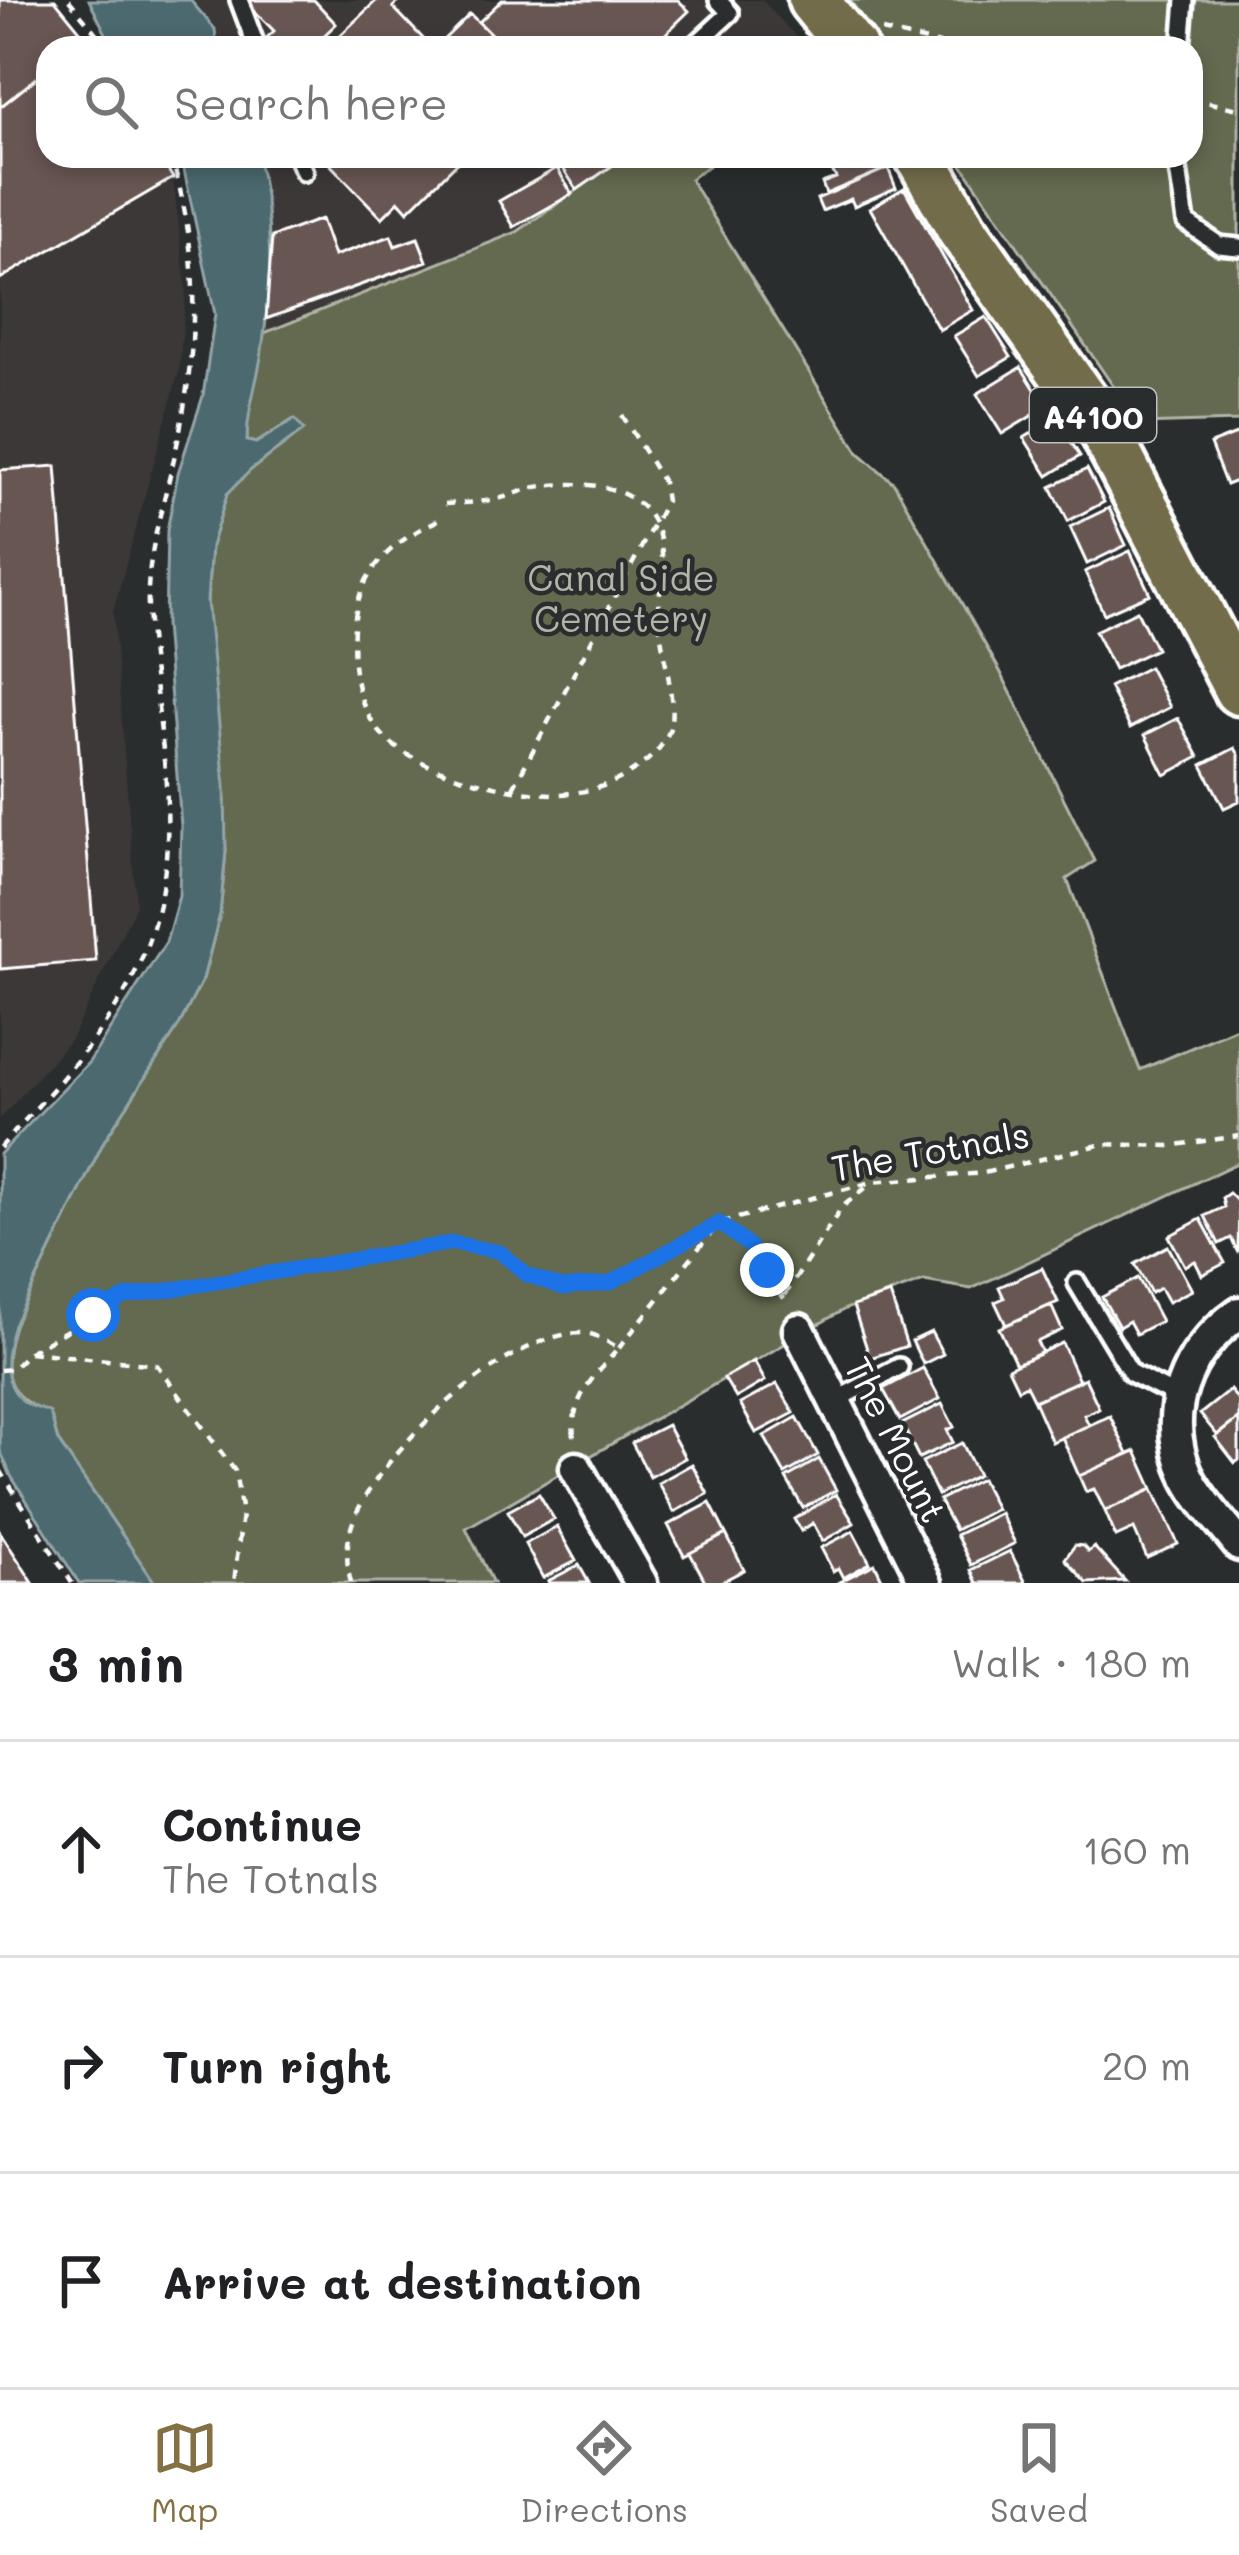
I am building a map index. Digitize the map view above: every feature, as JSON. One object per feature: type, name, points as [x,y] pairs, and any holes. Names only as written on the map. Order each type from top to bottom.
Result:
[{"type":"main road","name":"A4100","points":[[927,168],[962,230],[1105,432],[1239,690]]},
{"type":"street","points":[[1239,1313],[1213,1332],[1176,1396],[1176,1440],[1189,1480],[1239,1545]]},
{"type":"street","name":"The Mount","points":[[799,1330],[926,1583]]},
{"type":"street","points":[[576,1468],[641,1583]]},
{"type":"lane","points":[[239,0],[252,36]]},
{"type":"lane","points":[[705,36],[730,13],[718,0]]},
{"type":"lane","points":[[1182,36],[1185,0]]},
{"type":"lane","points":[[1178,168],[1186,222],[1219,245],[1239,247]]},
{"type":"lane","points":[[1077,1283],[1131,1373],[1176,1396]]},
{"type":"lane","points":[[835,1400],[899,1367]]},
{"type":"path","points":[[68,0],[98,36]]},
{"type":"path","points":[[832,23],[898,36]]},
{"type":"path","points":[[1203,102],[1239,109]]},
{"type":"path","points":[[0,1148],[83,1053],[122,999],[148,940],[166,871],[167,766],[148,603],[196,308],[188,211],[175,168]]},
{"type":"path","points":[[512,788],[666,501],[663,482],[619,410]]},
{"type":"path","points":[[445,504],[493,500],[541,486],[587,484],[616,489],[634,499],[655,524],[662,553],[658,608],[671,727],[654,756],[612,783],[556,794],[512,788],[430,765],[392,744],[370,718],[355,683],[354,618],[359,592],[375,562],[400,540],[445,517]]},
{"type":"path","name":"The Totnals","points":[[0,1370],[13,1369],[29,1352],[125,1297],[453,1243],[500,1252],[527,1275],[563,1288],[610,1283],[719,1223],[872,1182],[984,1173],[1102,1144],[1169,1146],[1239,1136]]},
{"type":"path","points":[[785,1295],[842,1208],[872,1182]]},
{"type":"path","points":[[576,1468],[572,1417],[583,1388],[719,1223],[749,1246],[785,1295],[799,1330]]},
{"type":"path","points":[[350,1583],[346,1560],[352,1523],[394,1457],[445,1403],[497,1364],[553,1337],[589,1333],[619,1348]]},
{"type":"path","points":[[29,1352],[157,1365],[235,1471],[242,1514],[234,1583]]},
{"type":"path","points":[[0,1470],[72,1583]]},
{"type":"shaded area","points":[[0,0],[55,0],[84,36],[36,36],[36,168],[167,168],[173,178],[186,288],[179,371],[113,611],[136,905],[71,1039],[0,1119]]},
{"type":"shaded area","points":[[190,0],[762,0],[795,36],[216,36]]},
{"type":"shaded area","points":[[259,168],[609,168],[517,232],[264,333],[272,237]]},
{"type":"green space","points":[[850,0],[1239,0],[1239,421],[1139,424],[964,168],[1203,168],[1203,36],[875,36]]},
{"type":"green space","name":"Canal Side Cemetery","points":[[609,168],[705,168],[690,179],[859,453],[894,483],[1001,673],[1095,861],[1067,879],[1140,1070],[1239,1027],[1239,1162],[971,1289],[924,1281],[845,1309],[466,1528],[493,1583],[155,1583],[58,1441],[50,1413],[14,1390],[7,1354],[14,1325],[104,1141],[178,1027],[203,979],[220,914],[226,851],[207,601],[211,546],[227,494],[294,419],[256,443],[247,441],[247,414],[264,333],[517,232]]},
{"type":"water","points":[[89,0],[190,0],[216,36],[107,36]]},
{"type":"water","points":[[184,168],[259,168],[269,229],[269,277],[247,441],[256,443],[295,419],[304,430],[227,494],[211,546],[207,601],[225,787],[220,914],[203,979],[178,1027],[104,1141],[14,1325],[9,1345],[8,1375],[16,1393],[50,1413],[58,1441],[155,1583],[79,1583],[11,1476],[0,1450],[0,1154],[89,1062],[166,942],[179,896],[181,826],[165,625],[167,531],[178,473],[203,396],[215,314]]},
{"type":"building","points":[[0,0],[55,0],[84,36],[36,36],[36,78],[0,107]]},
{"type":"building","points":[[244,0],[314,0],[336,24],[324,36],[269,36],[274,31]]},
{"type":"building","points":[[377,0],[400,0],[393,7],[421,36],[340,36]]},
{"type":"building","points":[[502,0],[678,0],[689,11],[663,36],[493,36],[479,22]]},
{"type":"building","points":[[470,14],[493,36],[447,36]]},
{"type":"building","points":[[36,78],[36,168],[167,168],[173,178],[0,279],[0,107]]},
{"type":"building","points":[[334,168],[452,168],[408,211],[399,201],[382,218]]},
{"type":"building","points":[[557,168],[572,194],[514,227],[499,201]]},
{"type":"building","points":[[563,168],[609,168],[577,190]]},
{"type":"building","points":[[888,168],[826,194],[822,183],[836,178],[832,170]]},
{"type":"building","points":[[888,168],[896,188],[854,206],[851,199],[822,211],[817,199]]},
{"type":"building","points":[[904,188],[973,310],[939,330],[870,208]]},
{"type":"building","points":[[321,219],[334,256],[391,236],[395,246],[418,238],[427,261],[266,319],[272,237]]},
{"type":"building","points":[[986,317],[1011,357],[979,376],[954,336]]},
{"type":"building","points":[[1021,367],[1046,407],[1002,434],[977,394]]},
{"type":"building","points":[[1056,418],[1080,456],[1048,476],[1024,438]]},
{"type":"building","points":[[1239,433],[1239,480],[1226,485],[1210,444]]},
{"type":"building","points":[[56,466],[96,961],[0,969],[0,470]]},
{"type":"building","points":[[1087,469],[1104,502],[1068,521],[1051,487]]},
{"type":"building","points":[[1109,508],[1126,545],[1087,564],[1070,527]]},
{"type":"building","points":[[1130,551],[1150,594],[1104,614],[1085,572]]},
{"type":"building","points":[[1137,611],[1156,649],[1114,669],[1095,631]]},
{"type":"building","points":[[1149,667],[1170,707],[1130,728],[1109,687]]},
{"type":"building","points":[[1178,718],[1199,757],[1165,775],[1145,735]]},
{"type":"building","points":[[1235,748],[1239,801],[1224,808],[1202,765]]},
{"type":"building","points":[[1229,1193],[1239,1203],[1238,1253],[1231,1238],[1219,1244],[1205,1216],[1224,1207],[1222,1198]]},
{"type":"building","points":[[1201,1219],[1225,1263],[1202,1275],[1195,1261],[1185,1266],[1169,1236]]},
{"type":"building","points":[[1168,1246],[1192,1290],[1168,1302],[1160,1288],[1151,1293],[1135,1264]]},
{"type":"building","points":[[1042,1268],[1058,1302],[1006,1325],[995,1302],[1004,1298],[999,1287]]},
{"type":"building","points":[[1138,1278],[1161,1321],[1136,1334],[1129,1321],[1119,1327],[1102,1297]]},
{"type":"building","points":[[890,1294],[907,1346],[870,1358],[853,1306]]},
{"type":"building","points":[[1051,1305],[1062,1330],[1037,1342],[1042,1353],[1016,1364],[999,1328]]},
{"type":"building","points":[[931,1332],[943,1354],[923,1364],[912,1341]]},
{"type":"building","points":[[1062,1343],[1079,1381],[1034,1401],[1026,1385],[1018,1389],[1008,1368]]},
{"type":"building","points":[[754,1361],[765,1381],[736,1398],[724,1378]]},
{"type":"building","points":[[923,1368],[940,1399],[900,1420],[883,1389]]},
{"type":"building","points":[[1085,1378],[1099,1408],[1084,1415],[1089,1425],[1052,1442],[1034,1401]]},
{"type":"building","points":[[777,1384],[794,1413],[756,1433],[740,1404]]},
{"type":"building","points":[[1230,1390],[1239,1401],[1239,1418],[1217,1435],[1200,1414]]},
{"type":"building","points":[[942,1404],[954,1427],[947,1430],[953,1442],[919,1458],[902,1424]]},
{"type":"building","points":[[1110,1416],[1128,1454],[1079,1476],[1062,1437]]},
{"type":"building","points":[[797,1417],[818,1455],[785,1474],[764,1436]]},
{"type":"building","points":[[1239,1418],[1239,1460],[1235,1463],[1215,1437]]},
{"type":"building","points":[[667,1425],[685,1458],[650,1477],[632,1443]]},
{"type":"building","points":[[962,1443],[978,1475],[938,1495],[922,1462]]},
{"type":"building","points":[[1136,1451],[1153,1489],[1105,1511],[1094,1489],[1086,1492],[1079,1476]]},
{"type":"building","points":[[819,1459],[836,1490],[803,1508],[786,1478]]},
{"type":"building","points":[[692,1464],[708,1494],[674,1512],[658,1483]]},
{"type":"building","points":[[981,1479],[996,1509],[955,1530],[939,1500]]},
{"type":"building","points":[[1153,1489],[1178,1544],[1147,1558],[1134,1529],[1116,1537],[1105,1511]]},
{"type":"building","points":[[539,1494],[554,1519],[522,1537],[508,1511]]},
{"type":"building","points":[[836,1494],[854,1523],[823,1541],[813,1523],[801,1531],[794,1519]]},
{"type":"building","points":[[710,1503],[726,1534],[684,1556],[668,1525]]},
{"type":"building","points":[[1000,1513],[1015,1543],[971,1565],[956,1535]]},
{"type":"building","points":[[557,1527],[576,1561],[543,1578],[525,1544]]},
{"type":"building","points":[[853,1531],[870,1563],[843,1578],[838,1568],[833,1571],[821,1548]]},
{"type":"building","points":[[0,1532],[33,1583],[0,1583]]},
{"type":"building","points":[[726,1534],[744,1570],[719,1583],[706,1583],[690,1553]]},
{"type":"building","points":[[1075,1545],[1088,1552],[1094,1547],[1125,1581],[1087,1583],[1065,1559]]},
{"type":"building","points":[[1010,1551],[1026,1583],[977,1583],[971,1570]]},
{"type":"building","points":[[875,1564],[884,1583],[837,1583]]},
{"type":"building","points":[[579,1565],[589,1583],[549,1583],[548,1581]]},
{"type":"route","points":[[93,1315],[125,1297],[453,1243],[500,1252],[527,1275],[563,1288],[610,1283],[719,1223],[749,1246],[767,1270]]}]
